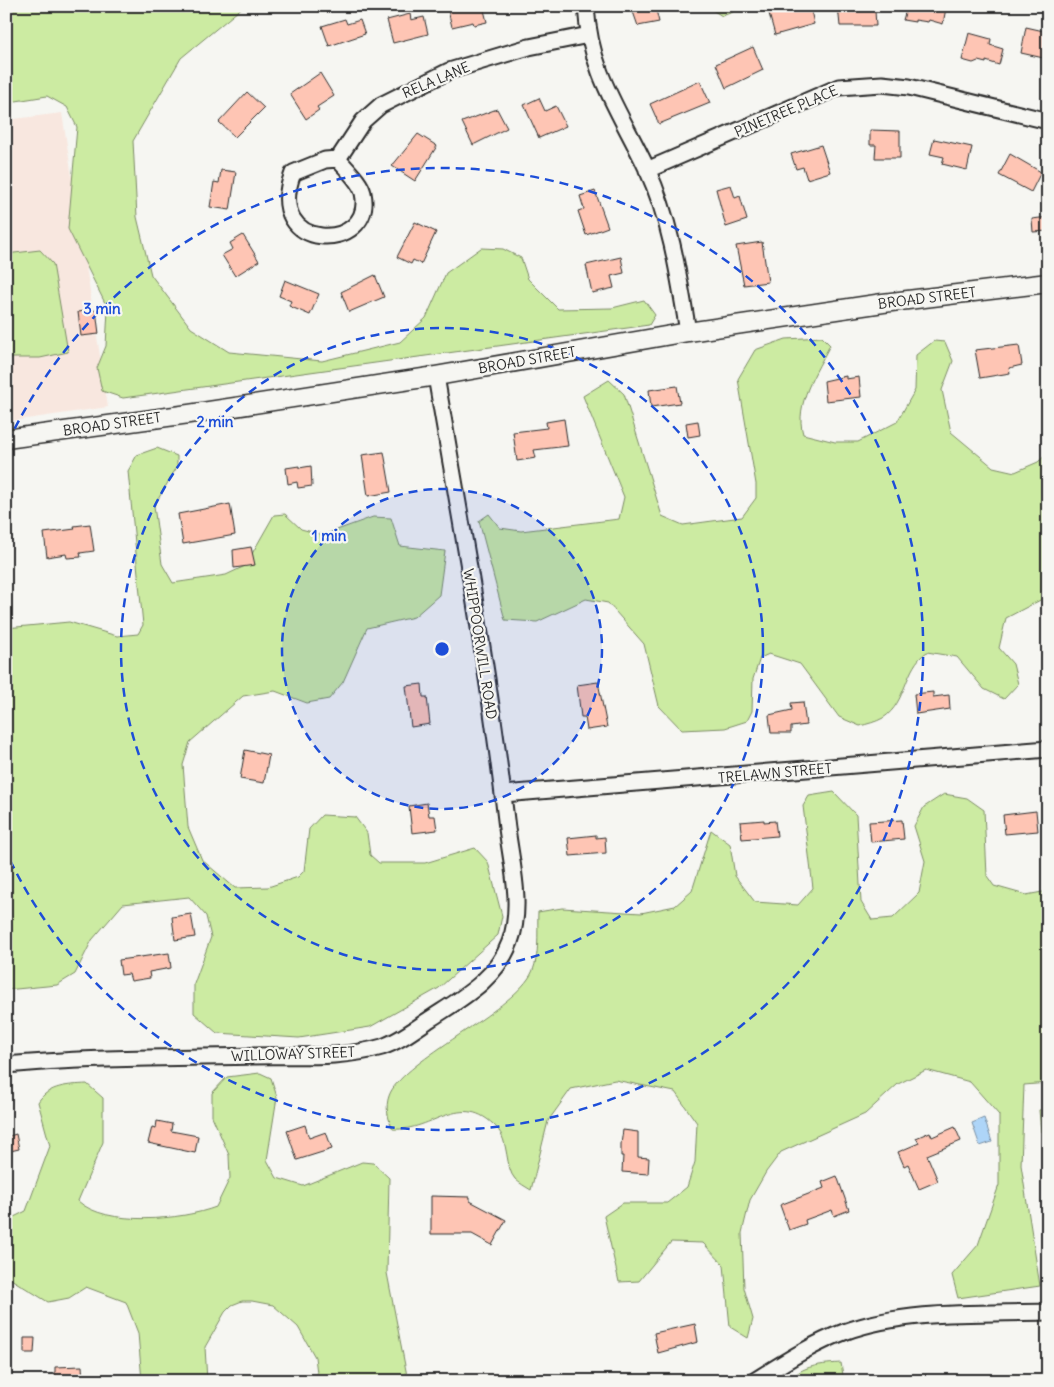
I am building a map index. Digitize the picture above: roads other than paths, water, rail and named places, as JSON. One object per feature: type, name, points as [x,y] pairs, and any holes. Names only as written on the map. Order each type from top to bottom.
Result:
[{"type":"street","points":[[586,6],[595,65],[615,109],[647,170],[666,218],[676,258],[688,332]]},
{"type":"street","name":"RELA LANE","points":[[338,159],[363,121],[389,101],[449,71],[529,47],[589,35]]},
{"type":"street","name":"PINETREE PLACE","points":[[647,170],[839,87],[882,84],[909,87],[1048,121]]},
{"type":"street","points":[[338,159],[359,184],[363,193],[360,217],[354,226],[342,234],[317,237],[306,233],[296,223],[287,197],[288,185],[293,173],[325,160],[338,159]]},
{"type":"street","name":"BROAD STREET","points":[[6,439],[189,414],[436,376],[688,332],[883,303],[1048,283]]},
{"type":"street","name":"WHIPPOORWILL ROAD","points":[[436,376],[478,627],[503,794],[517,914]]},
{"type":"street","name":"TRELAWN STREET","points":[[503,794],[1048,749]]},
{"type":"street","name":"WILLOWAY STREET","points":[[6,1065],[173,1057],[327,1056],[384,1046],[403,1037],[478,987],[500,962],[510,943],[517,914]]},
{"type":"street","points":[[754,1381],[796,1354],[845,1332],[898,1320],[954,1315],[1048,1312]]},
{"type":"water","points":[[984,1118],[992,1142],[980,1146],[972,1123]]}]
